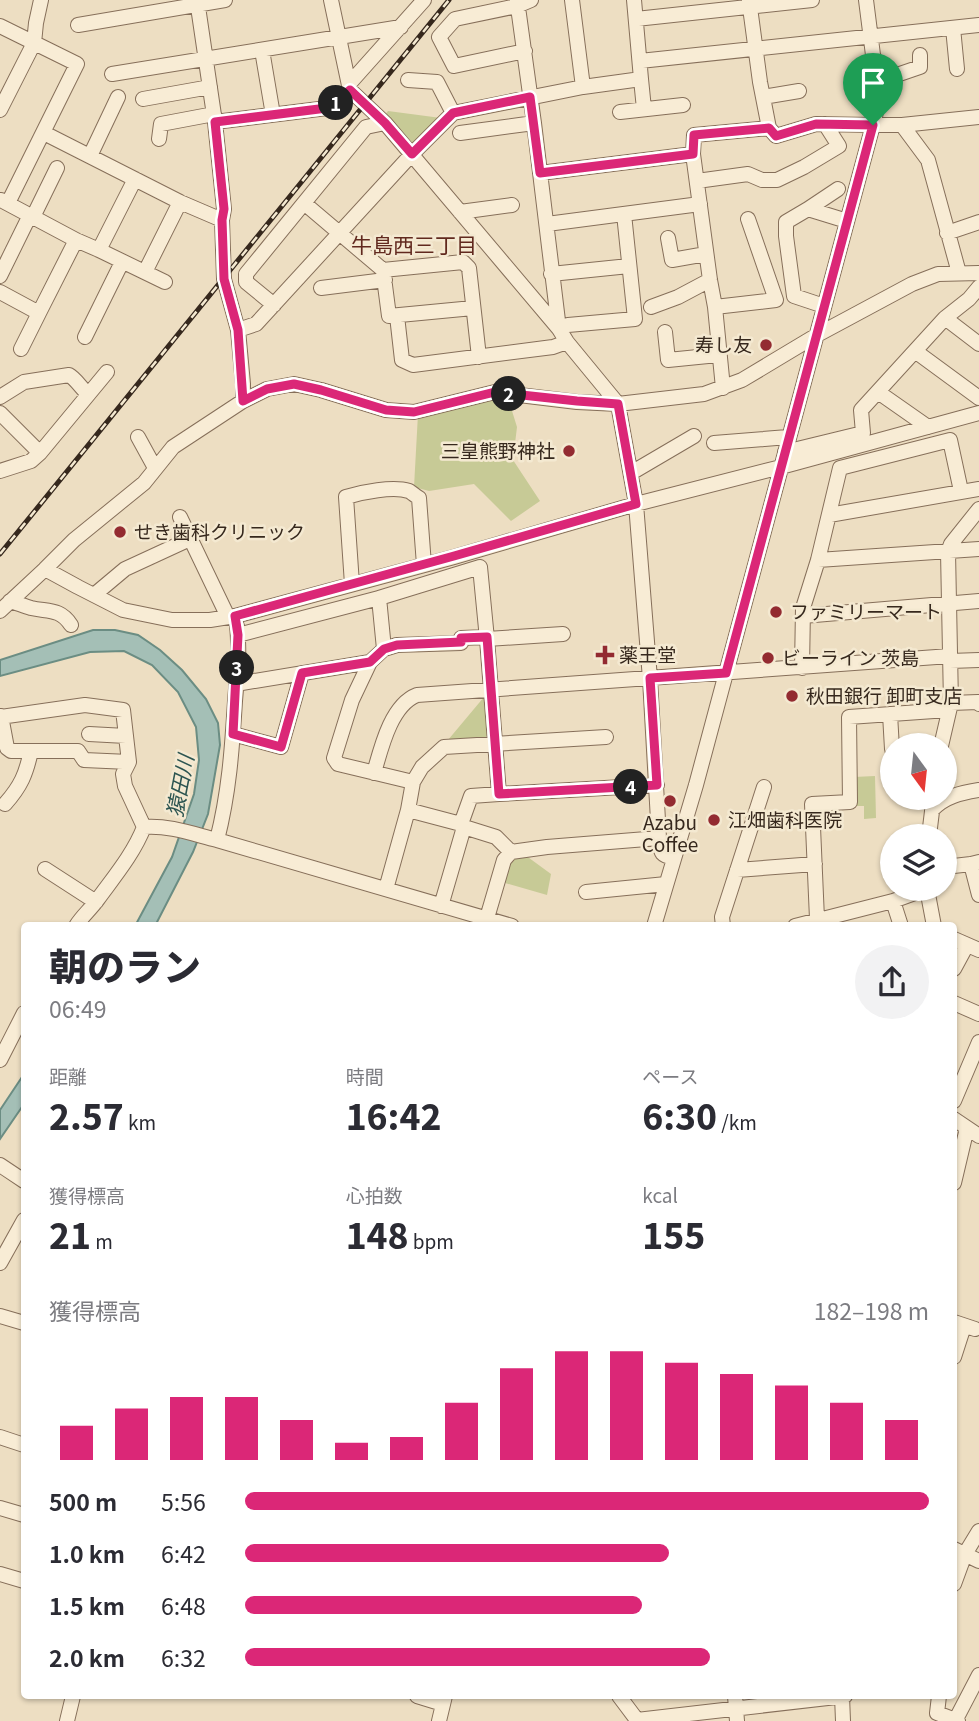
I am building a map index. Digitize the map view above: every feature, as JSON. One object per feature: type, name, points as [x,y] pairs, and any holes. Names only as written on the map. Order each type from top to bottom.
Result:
[{"type":"street","points":[[0,110],[34,43],[41,0]]},
{"type":"street","points":[[78,25],[197,2],[225,0]]},
{"type":"street","points":[[331,0],[350,87],[412,154],[559,329],[618,404],[636,504],[659,838],[661,853],[674,858]]},
{"type":"street","points":[[159,139],[161,124],[273,115],[327,108],[336,104],[424,0]]},
{"type":"street","points":[[572,0],[583,87]]},
{"type":"street","points":[[634,0],[644,109]]},
{"type":"street","points":[[636,19],[749,3],[812,0]]},
{"type":"street","points":[[655,922],[726,673],[883,83],[873,55],[866,0]]},
{"type":"street","points":[[197,2],[215,118],[224,209],[224,279],[238,330],[243,401]]},
{"type":"street","points":[[525,51],[454,66],[439,37],[455,19],[522,2],[530,97],[559,329]]},
{"type":"street","points":[[749,3],[769,128],[776,136],[816,124],[902,125],[979,117]]},
{"type":"street","points":[[640,61],[979,25]]},
{"type":"street","points":[[0,26],[77,64],[44,133],[4,201],[76,240],[165,282]]},
{"type":"street","points":[[112,74],[401,27]]},
{"type":"street","points":[[953,28],[957,69]]},
{"type":"street","points":[[262,50],[273,115]]},
{"type":"street","points":[[882,80],[920,67],[920,55]]},
{"type":"street","points":[[238,330],[256,324],[453,113],[583,87],[641,79]]},
{"type":"street","points":[[408,80],[437,82],[453,113]]},
{"type":"street","points":[[143,99],[210,88]]},
{"type":"street","points":[[763,97],[799,91]]},
{"type":"street","points":[[90,156],[118,97]]},
{"type":"street","points":[[620,112],[683,105]]},
{"type":"street","points":[[274,305],[246,282],[246,274],[366,127],[385,123]]},
{"type":"street","points":[[460,133],[534,123]]},
{"type":"street","points":[[696,181],[748,174],[762,180],[777,180],[839,146],[825,124]]},
{"type":"street","points":[[902,125],[928,160],[959,273]]},
{"type":"street","points":[[723,388],[715,307],[696,181],[694,135],[769,128]]},
{"type":"street","points":[[44,133],[180,202],[222,220]]},
{"type":"street","points":[[540,173],[693,154]]},
{"type":"street","points":[[0,276],[57,168]]},
{"type":"street","points":[[99,250],[135,179]]},
{"type":"street","points":[[824,306],[794,296],[786,222],[838,189]]},
{"type":"street","points":[[145,272],[180,202]]},
{"type":"street","points":[[304,203],[341,233],[384,275],[389,316],[474,308]]},
{"type":"street","points":[[547,224],[700,204]]},
{"type":"street","points":[[460,212],[512,205]]},
{"type":"street","points":[[808,209],[847,221]]},
{"type":"street","points":[[559,329],[568,325],[635,318],[624,214]]},
{"type":"street","points":[[715,307],[776,300],[748,219]]},
{"type":"street","points":[[947,233],[979,222]]},
{"type":"street","points":[[668,238],[672,260],[706,254]]},
{"type":"street","points":[[21,349],[76,240]]},
{"type":"street","points":[[85,337],[122,262]]},
{"type":"street","points":[[320,288],[463,262],[469,268],[479,357]]},
{"type":"street","points":[[551,274],[629,266]]},
{"type":"street","points":[[5,606],[74,540],[144,483],[173,447],[243,401],[267,389],[294,384],[386,410],[414,412],[495,392],[618,404],[704,394],[742,380],[817,335],[912,284],[938,274],[979,273]]},
{"type":"street","points":[[651,307],[678,297],[710,280]]},
{"type":"street","points":[[785,452],[863,433],[861,410],[945,318],[974,303],[979,288]]},
{"type":"street","points":[[0,292],[39,313]]},
{"type":"street","points":[[397,316],[402,360],[413,365],[553,347],[567,342]]},
{"type":"street","points":[[945,318],[979,344]]},
{"type":"street","points":[[665,332],[668,360],[718,355]]},
{"type":"street","points":[[915,351],[979,398]]},
{"type":"street","points":[[0,471],[31,461],[40,453],[107,372]]},
{"type":"street","points":[[0,397],[24,382],[69,375],[88,394]]},
{"type":"street","points":[[878,392],[928,427]]},
{"type":"street","points":[[0,413],[40,453]]},
{"type":"street","points":[[45,569],[123,610],[172,620],[231,617],[636,504],[979,413]]},
{"type":"street","points":[[631,473],[694,436]]},
{"type":"street","points":[[138,437],[155,468]]},
{"type":"street","points":[[714,443],[788,437]]},
{"type":"street","points":[[802,667],[803,608],[818,560],[839,468],[950,440],[961,491]]},
{"type":"street","points":[[829,515],[979,489]]},
{"type":"street","points":[[352,584],[346,497],[359,492],[397,490],[410,492],[419,498],[424,565]]},
{"type":"street","points":[[944,733],[950,707],[948,552],[951,544],[979,509]]},
{"type":"street","points":[[180,517],[238,635],[230,774],[217,840]]},
{"type":"street","points":[[94,595],[125,569],[190,539]]},
{"type":"street","points":[[818,560],[979,549]]},
{"type":"street","points":[[238,635],[379,598],[480,567],[499,794]]},
{"type":"street","points":[[379,598],[384,649]]},
{"type":"street","points":[[803,615],[979,601]]},
{"type":"street","points":[[5,606],[52,611],[66,617],[71,625]]},
{"type":"street","points":[[413,782],[338,764],[334,758],[352,700],[370,662],[384,649],[397,645],[461,642],[461,638],[563,634]]},
{"type":"street","points":[[374,773],[388,725],[409,698],[417,695],[802,667],[950,659],[979,660]]},
{"type":"street","points":[[236,684],[370,662]]},
{"type":"street","points":[[233,734],[281,747],[302,673]]},
{"type":"street","points":[[817,919],[812,804],[850,802],[849,717],[979,704]]},
{"type":"street","points":[[78,922],[96,902],[139,839],[144,827],[125,786],[123,775],[129,762],[123,710],[85,705],[1,717],[7,748],[11,751],[78,751],[85,760],[129,762]]},
{"type":"street","points":[[890,713],[891,733]]},
{"type":"street","points":[[89,734],[126,736]]},
{"type":"street","points":[[386,889],[413,782],[422,767],[443,747],[606,737]]},
{"type":"street","points":[[5,804],[21,783],[31,751]]},
{"type":"street","points":[[441,906],[471,796],[657,785]]},
{"type":"street","points":[[722,922],[764,787]]},
{"type":"street","points":[[957,795],[979,790]]},
{"type":"street","points":[[408,810],[496,837],[511,852]]},
{"type":"street","points":[[144,827],[172,828],[217,840],[500,922]]},
{"type":"street","points":[[487,918],[504,860],[511,852],[659,838]]},
{"type":"street","points":[[957,865],[975,863],[979,895]]},
{"type":"street","points":[[737,870],[815,864]]},
{"type":"street","points":[[45,869],[96,902]]},
{"type":"street","points":[[586,892],[666,884]]},
{"type":"street","points":[[808,922],[893,901],[900,922]]},
{"type":"street","points":[[929,901],[933,922]]},
{"type":"street","points":[[957,963],[967,944]]},
{"type":"street","points":[[957,1004],[979,1014]]},
{"type":"street","points":[[0,1060],[21,1019]]},
{"type":"street","points":[[957,1094],[979,1042]]},
{"type":"street","points":[[957,1121],[973,1132],[957,1175]]},
{"type":"street","points":[[0,1165],[21,1179]]},
{"type":"street","points":[[0,1263],[21,1225]]},
{"type":"street","points":[[0,1315],[21,1322]]},
{"type":"street","points":[[957,1351],[970,1325]]},
{"type":"street","points":[[0,1437],[21,1444]]},
{"type":"street","points":[[0,1508],[21,1514]]},
{"type":"street","points":[[979,1531],[959,1551],[979,1561]]},
{"type":"street","points":[[0,1574],[21,1580]]},
{"type":"street","points":[[939,1699],[937,1713],[956,1721],[979,1675]]},
{"type":"street","points":[[67,1721],[73,1699]]},
{"type":"street","points":[[621,1699],[637,1720],[793,1699]]},
{"type":"street","points":[[843,1699],[843,1721]]},
{"type":"street","points":[[439,1721],[444,1700]]},
{"type":"green space","points":[[388,111],[441,118],[419,142],[410,143],[384,116]]},
{"type":"green space","points":[[496,396],[508,398],[517,427],[513,460],[540,501],[511,521],[474,484],[429,491],[414,487],[418,414]]},
{"type":"green space","points":[[484,697],[487,698],[489,733],[485,738],[448,740]]},
{"type":"green space","points":[[875,776],[876,818],[864,819],[864,806],[853,806],[854,777]]},
{"type":"green space","points":[[525,855],[551,874],[547,895],[505,883],[511,859]]},
{"type":"water","points":[[93,630],[115,630],[138,635],[160,650],[182,670],[206,699],[218,723],[220,745],[208,814],[193,852],[157,922],[137,922],[172,857],[194,794],[199,760],[196,727],[178,692],[152,665],[124,651],[90,652],[0,676],[0,660]]},
{"type":"water","points":[[21,1078],[21,1108],[0,1139],[0,1110]]},
{"type":"railway","points":[[0,554],[449,0]]},
{"type":"place","name":"寿し友","points":[[766,345]]},
{"type":"place","name":"三皇熊野神社","points":[[569,451]]},
{"type":"place","name":"せき歯科クリニック","points":[[120,532]]},
{"type":"place","name":"ファミリーマート","points":[[776,612]]},
{"type":"place","name":"薬王堂","points":[[605,655]]},
{"type":"place","name":"ビーライン 茨島","points":[[768,658]]},
{"type":"place","name":"秋田銀行 卸町支店","points":[[792,696]]},
{"type":"place","name":"Azabu Coffee","points":[[670,801]]},
{"type":"place","name":"江畑歯科医院","points":[[714,820]]},
{"type":"district","name":"牛島西三丁目","points":[[414,246]]},
{"type":"route","points":[[350,90],[385,123],[412,154],[453,113],[530,97],[540,173],[693,154],[694,135],[769,128],[776,136],[816,124],[873,125],[726,673],[650,678],[657,785],[499,794],[487,637],[461,638],[461,642],[397,645],[384,649],[370,662],[302,673],[281,747],[233,734],[238,635],[235,616],[636,504],[618,404],[495,392],[414,412],[386,410],[294,384],[267,389],[243,401],[238,330],[224,279],[224,209],[215,122],[327,108],[336,104],[350,90]]},
{"type":"water label","name":"猿田川","points":[[181,786]]}]
